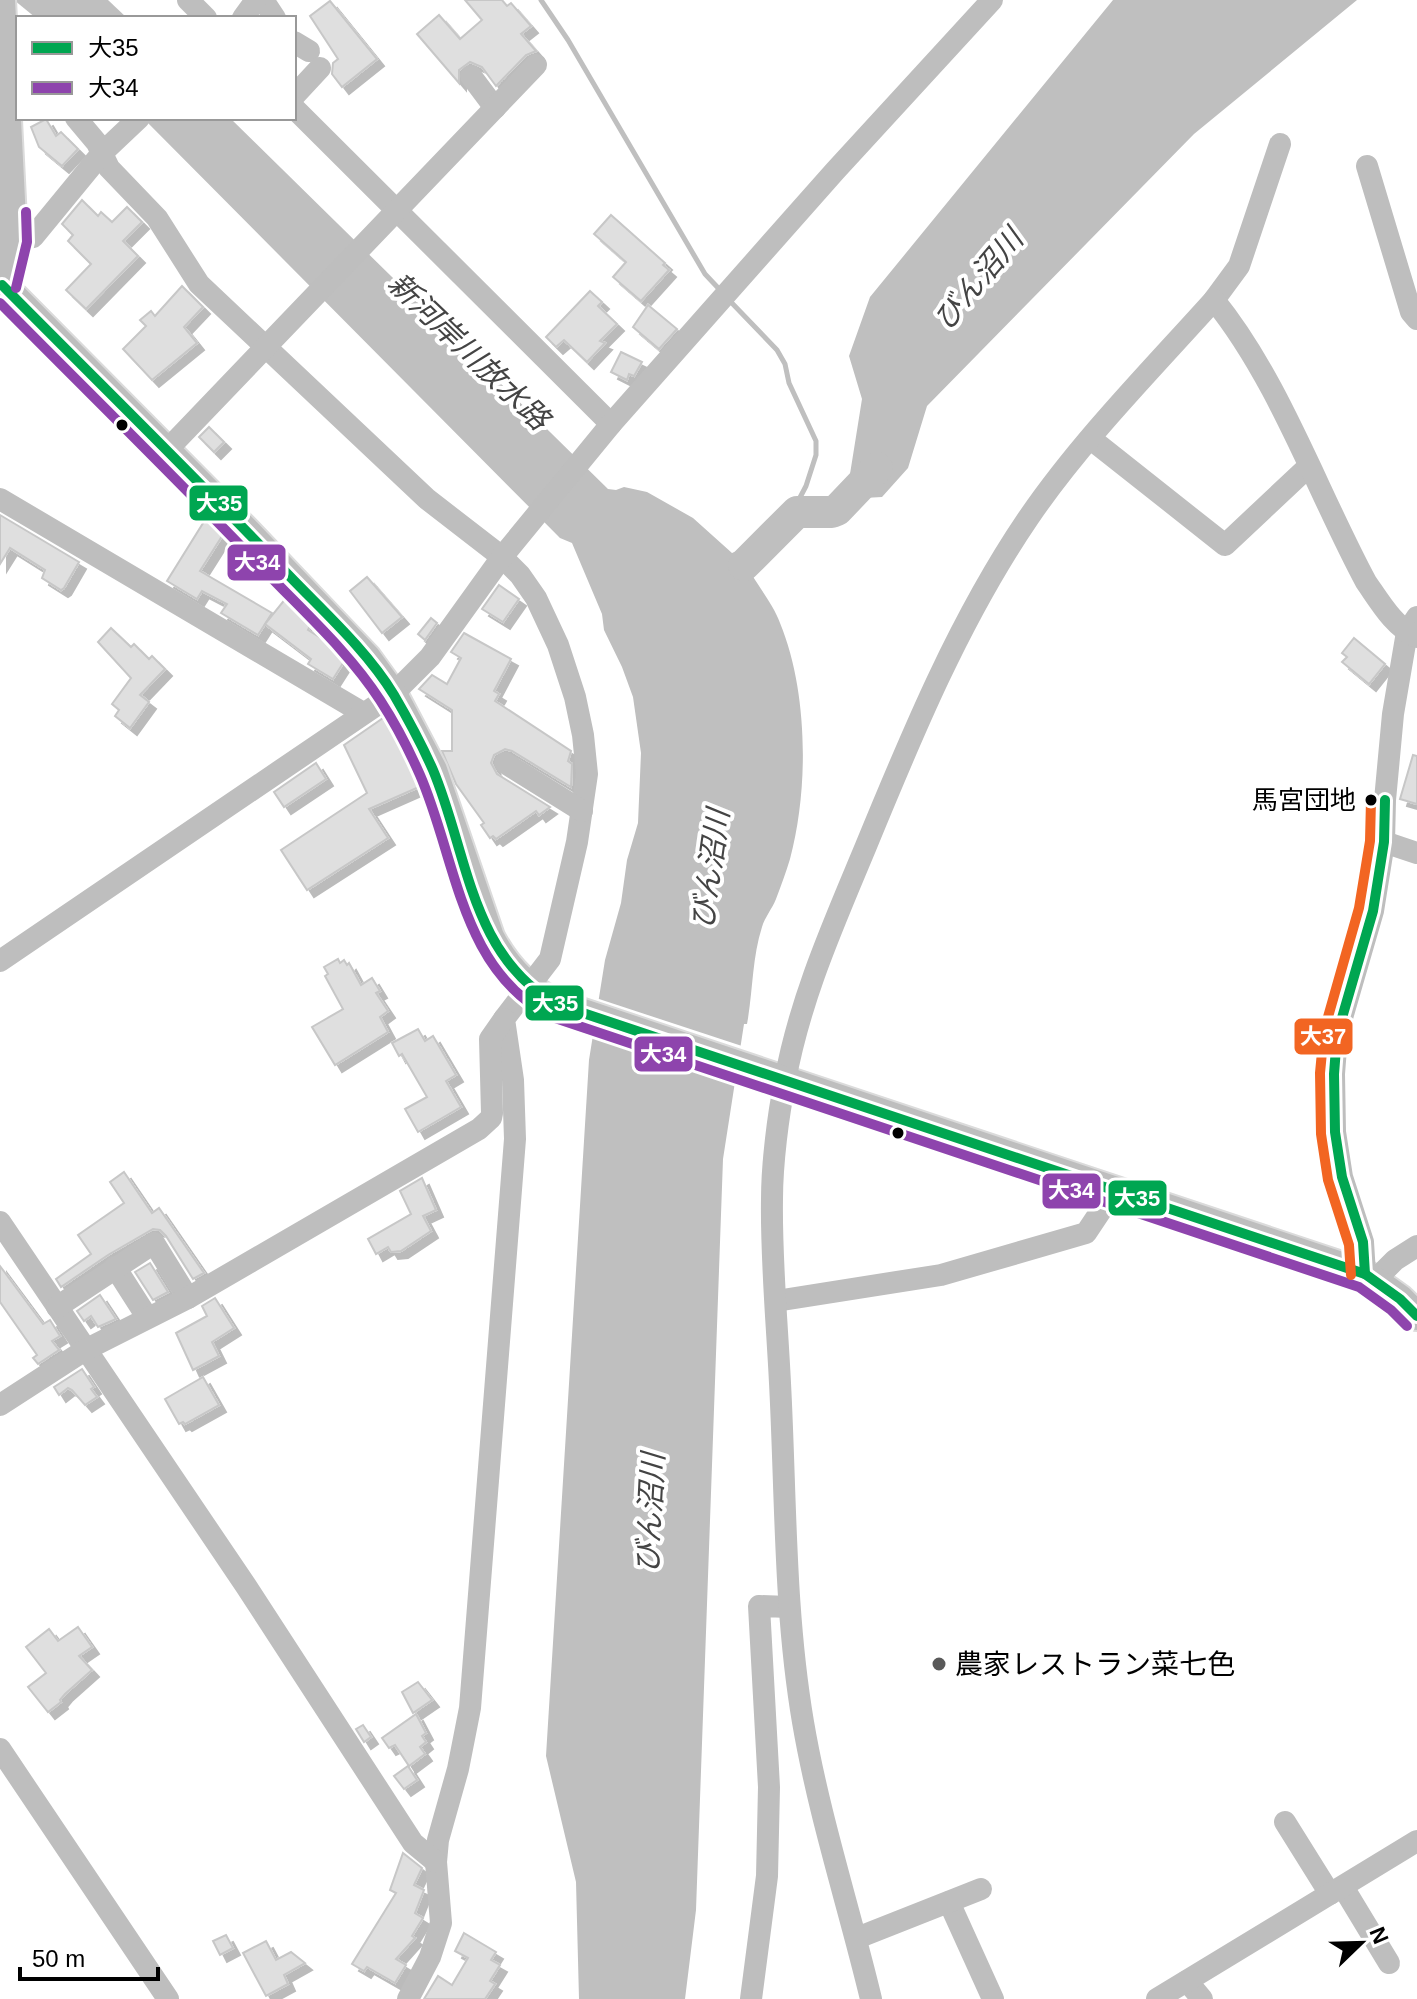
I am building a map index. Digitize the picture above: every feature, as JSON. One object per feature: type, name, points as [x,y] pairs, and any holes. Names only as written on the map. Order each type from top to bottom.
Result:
[{"type":"main road","points":[[1,0],[6,53],[8,220],[1,287],[167,450],[367,658],[393,694],[433,770],[490,937],[503,961],[528,986],[556,1004],[1114,1191],[1240,1230],[1370,1277],[1417,1316]]},
{"type":"street","points":[[188,0],[204,16]]},
{"type":"street","points":[[0,961],[393,694],[430,657],[502,557],[607,429],[835,171],[992,0]]},
{"type":"street","points":[[296,90],[308,53]]},
{"type":"street","points":[[167,450],[536,65]]},
{"type":"street","points":[[471,76],[495,108]]},
{"type":"street","points":[[296,110],[607,429]]},
{"type":"street","points":[[0,1405],[85,1350],[188,1298],[485,1124],[492,1113],[490,1039],[550,959],[587,774],[575,697],[558,645],[536,598],[520,575],[502,557],[427,499],[199,284],[157,218],[109,168],[108,147],[78,120]]},
{"type":"street","points":[[8,220],[33,237],[108,147],[137,120]]},
{"type":"street","points":[[871,1999],[819,1805],[803,1721],[789,1607],[772,1197],[781,1079],[809,984],[890,788],[967,621],[1031,513],[1091,439],[1214,300],[1239,266],[1280,144]]},
{"type":"street","points":[[1367,166],[1411,312],[1417,319]]},
{"type":"street","points":[[1214,300],[1259,368],[1366,582],[1389,614],[1414,629],[1393,714],[1384,842],[1373,911],[1337,1035],[1334,1074],[1335,1132],[1342,1177],[1363,1242],[1370,1277],[1417,1246]]},
{"type":"street","points":[[1091,439],[1225,545],[1308,467]]},
{"type":"street","points":[[0,499],[363,713]]},
{"type":"street","points":[[505,763],[582,811]]},
{"type":"street","points":[[1384,842],[1417,853]]},
{"type":"street","points":[[408,1999],[430,1957],[441,1923],[436,1862],[442,1820],[458,1769],[470,1708],[515,1139],[513,1080],[504,1019]]},
{"type":"street","points":[[776,1301],[941,1275],[1086,1233],[1114,1191]]},
{"type":"street","points":[[0,1222],[271,1623],[413,1843],[436,1862]]},
{"type":"street","points":[[57,1307],[154,1243],[188,1298]]},
{"type":"street","points":[[115,1267],[147,1317]]},
{"type":"street","points":[[751,1999],[768,1861],[769,1787],[759,1606],[789,1607]]},
{"type":"street","points":[[0,1749],[168,1999]]},
{"type":"street","points":[[1285,1822],[1389,1963]]},
{"type":"street","points":[[1157,1999],[1417,1841]]},
{"type":"street","points":[[857,1938],[981,1889]]},
{"type":"street","points":[[949,1902],[993,1999]]},
{"type":"street","points":[[1187,1981],[1202,1999]]},
{"type":"water","points":[[14,0],[108,0],[125,16],[34,16]]},
{"type":"water","points":[[1113,0],[1357,0],[1194,134],[927,406],[908,468],[882,497],[846,499],[862,399],[849,356],[870,297]]},
{"type":"water","points":[[145,120],[232,120],[608,489],[624,487],[647,492],[693,518],[732,553],[744,548],[747,550],[771,531],[777,537],[755,558],[759,563],[752,575],[774,610],[789,650],[800,709],[803,771],[790,859],[776,899],[763,923],[754,963],[747,1024],[744,1024],[723,1159],[696,1910],[685,1999],[579,1999],[576,1882],[546,1756],[589,1060],[605,960],[638,823],[641,753],[633,697],[622,667],[604,630],[602,614],[572,543],[560,538]]},
{"type":"pier","points":[[596,998],[745,1047],[739,1084],[590,1034]]},
{"type":"building","points":[[465,0],[502,0],[507,6],[511,3],[531,26],[521,34],[536,51],[526,55],[496,86],[482,67],[470,62],[459,70],[459,83],[417,34],[439,15],[460,39],[482,20]]},
{"type":"building","points":[[330,1],[377,59],[342,87],[332,74],[333,63],[338,59],[310,16]]},
{"type":"building","points":[[47,120],[56,136],[61,132],[78,149],[62,166],[39,147],[31,127]]},
{"type":"building","points":[[82,200],[98,216],[101,212],[112,222],[127,207],[142,222],[123,241],[138,256],[86,309],[66,290],[91,264],[68,241],[73,235],[62,224]]},
{"type":"building","points":[[611,215],[669,270],[641,301],[613,277],[626,262],[594,234]]},
{"type":"building","points":[[182,286],[203,307],[184,327],[197,343],[152,380],[123,349],[146,326],[140,320],[151,311],[155,316]]},
{"type":"building","points":[[590,291],[602,302],[598,306],[617,324],[600,341],[605,343],[587,362],[564,340],[556,347],[546,337]]},
{"type":"building","points":[[648,305],[677,329],[659,349],[633,327]]},
{"type":"building","points":[[621,352],[642,362],[634,376],[629,374],[627,380],[611,372]]},
{"type":"building","points":[[209,427],[224,442],[214,452],[199,437]]},
{"type":"building","points":[[0,515],[79,562],[64,588],[61,590],[42,578],[45,570],[10,548],[0,564]]},
{"type":"building","points":[[205,520],[224,533],[200,571],[272,613],[258,635],[221,613],[227,604],[202,591],[197,599],[167,581]]},
{"type":"building","points":[[367,577],[402,617],[382,633],[350,591]]},
{"type":"building","points":[[499,585],[519,599],[503,622],[482,609]]},
{"type":"building","points":[[286,598],[311,624],[308,630],[332,645],[345,660],[333,679],[308,664],[311,659],[265,624]]},
{"type":"building","points":[[431,618],[437,623],[425,640],[418,634]]},
{"type":"building","points":[[111,628],[131,647],[134,644],[165,669],[140,695],[149,702],[130,728],[115,716],[119,710],[112,704],[131,678],[98,642]]},
{"type":"building","points":[[464,633],[511,659],[494,691],[499,694],[495,701],[571,751],[568,761],[572,764],[571,787],[512,751],[505,749],[494,755],[491,763],[497,774],[550,807],[539,815],[536,811],[496,839],[493,836],[490,838],[481,825],[484,823],[456,784],[442,751],[452,751],[452,710],[419,689],[432,675],[447,684],[461,658],[451,652]]},
{"type":"building","points":[[1354,638],[1385,664],[1369,684],[1342,662],[1347,657],[1342,653]]},
{"type":"building","points":[[386,716],[419,787],[369,809],[388,838],[307,890],[281,850],[367,793],[344,745]]},
{"type":"building","points":[[1413,755],[1417,756],[1417,804],[1400,799]]},
{"type":"building","points":[[316,763],[326,779],[284,807],[274,792]]},
{"type":"building","points":[[338,959],[340,963],[344,960],[347,965],[349,963],[361,985],[372,978],[380,991],[376,993],[388,1011],[380,1017],[388,1032],[335,1065],[312,1027],[343,1009],[325,976],[328,974],[324,967]]},
{"type":"building","points":[[418,1029],[425,1041],[433,1036],[456,1075],[446,1081],[461,1107],[418,1132],[405,1109],[427,1097],[402,1054],[399,1056],[392,1043]]},
{"type":"building","points":[[124,1172],[152,1213],[159,1208],[204,1273],[193,1279],[166,1236],[160,1230],[153,1229],[61,1287],[56,1279],[91,1254],[78,1235],[124,1203],[110,1182]]},
{"type":"building","points":[[422,1178],[436,1210],[423,1216],[431,1231],[401,1251],[391,1252],[388,1247],[376,1254],[368,1239],[411,1214],[400,1191]]},
{"type":"building","points":[[150,1263],[168,1292],[153,1300],[135,1272]]},
{"type":"building","points":[[0,1266],[43,1324],[50,1320],[60,1336],[52,1341],[59,1350],[38,1364],[33,1358],[37,1355],[0,1302]]},
{"type":"building","points":[[100,1295],[116,1319],[98,1327],[91,1316],[84,1321],[77,1311]]},
{"type":"building","points":[[215,1298],[234,1328],[212,1342],[219,1356],[193,1370],[176,1333],[207,1316],[202,1306]]},
{"type":"building","points":[[82,1369],[97,1397],[85,1405],[72,1390],[68,1388],[59,1395],[54,1387]]},
{"type":"building","points":[[203,1377],[219,1405],[185,1424],[179,1424],[165,1399]]},
{"type":"building","points":[[78,1627],[92,1647],[79,1656],[92,1670],[48,1712],[28,1687],[46,1673],[26,1647],[49,1629],[58,1641]]},
{"type":"building","points":[[418,1682],[432,1700],[413,1713],[402,1692]]},
{"type":"building","points":[[416,1714],[426,1733],[422,1736],[426,1742],[420,1747],[425,1754],[409,1766],[395,1745],[389,1748],[382,1738]]},
{"type":"building","points":[[363,1725],[371,1737],[364,1742],[356,1729]]},
{"type":"building","points":[[408,1766],[417,1780],[404,1789],[394,1776]]},
{"type":"building","points":[[403,1853],[422,1868],[414,1885],[424,1890],[415,1913],[423,1918],[412,1936],[415,1938],[396,1959],[406,1965],[395,1983],[367,1967],[364,1971],[352,1964],[396,1893],[390,1890]]},
{"type":"building","points":[[464,1933],[496,1952],[491,1960],[500,1965],[490,1981],[495,1984],[485,1999],[424,1999],[438,1976],[452,1985],[468,1958],[455,1951]]},
{"type":"building","points":[[226,1935],[233,1948],[220,1955],[213,1941]]},
{"type":"building","points":[[266,1941],[276,1960],[291,1952],[305,1963],[284,1975],[288,1984],[266,1996],[243,1953]]},
{"type":"waterway","points":[[541,0],[568,40],[705,274],[721,291]]},
{"type":"waterway","points":[[728,299],[777,350],[816,441],[816,455],[806,486],[794,509],[797,512]]},
{"type":"waterway","name":"びん沼川","points":[[744,565],[797,512],[837,510],[877,468]]},
{"type":"transit line","name":"大34","points":[[16,288],[27,242],[26,212]]},
{"type":"transit line","name":"大35","points":[[2,285],[339,627],[382,677],[410,723],[433,770],[475,900],[489,930],[505,958],[527,983],[556,1004],[1365,1274],[1400,1299],[1417,1316]]},
{"type":"transit line","name":"大34","points":[[0,303],[310,616],[368,682],[396,727],[420,775],[465,910],[480,942],[498,971],[521,997],[552,1017],[1359,1287],[1407,1326]]},
{"type":"transit line","name":"大37","points":[[1351,1275],[1349,1245],[1328,1180],[1321,1134],[1320,1073],[1324,1031],[1359,908],[1370,841],[1371,800]]},
{"type":"transit line","name":"大35","points":[[1365,1274],[1363,1242],[1342,1177],[1335,1132],[1334,1074],[1337,1035],[1373,911],[1384,842],[1385,800]]},
{"type":"place","name":"馬宮団地","points":[[1371,800]]},
{"type":"place","name":"農家レストラン菜七色","points":[[939,1664]]},
{"type":"water label","name":"新河岸川放水路","points":[[469,351]]}]
